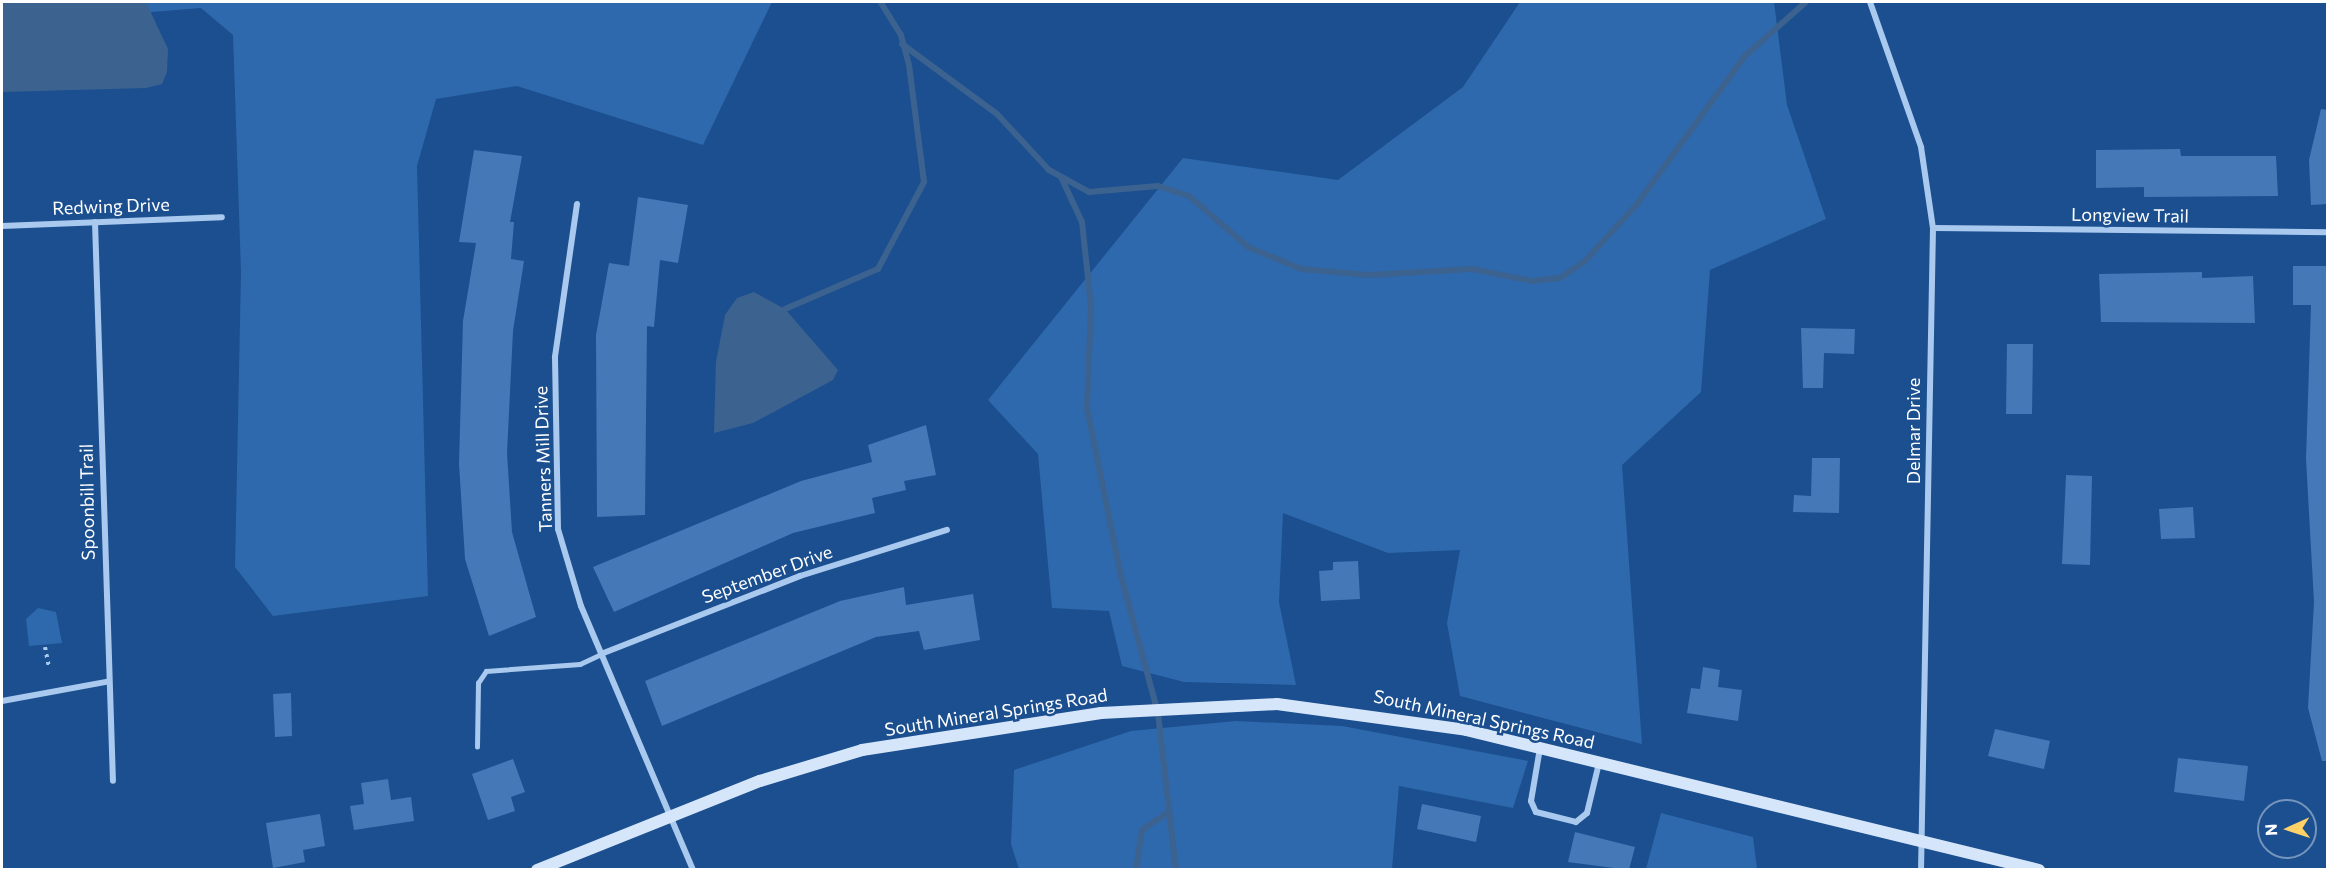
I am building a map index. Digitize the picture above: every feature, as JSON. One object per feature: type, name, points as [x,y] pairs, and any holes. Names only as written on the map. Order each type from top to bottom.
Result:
[{"type":"street","name":"Delmar Drive","points":[[1870,2],[1921,147],[1933,228],[1921,870]]},
{"type":"street","name":"Tanners Mill Drive","points":[[578,204],[555,357],[557,519],[568,568],[601,654],[693,870]]},
{"type":"street","name":"Redwing Drive","points":[[2,226],[222,217]]},
{"type":"street","name":"Spoonbill Trail","points":[[95,222],[106,682],[114,781]]},
{"type":"street","name":"Longview Trail","points":[[1933,228],[2328,232]]},
{"type":"street","name":"September Drive","points":[[601,654],[800,576],[946,530]]},
{"type":"street","points":[[2,701],[106,682]]},
{"type":"street","name":"South Mineral Springs Road","points":[[537,870],[671,814],[862,750],[1158,707],[1277,704],[1341,709],[1540,747],[1921,843],[2039,870]]},
{"type":"street","points":[[1540,747],[1531,801],[1536,812],[1576,822],[1587,813],[1599,762]]},
{"type":"lane","points":[[477,747],[478,683],[486,671],[580,664],[601,654]]},
{"type":"path","points":[[45,647],[49,668]]},
{"type":"shaded area","points":[[2,2],[772,2],[703,145],[517,86],[436,99],[417,166],[428,596],[273,616],[235,567],[241,272],[233,35],[201,8],[2,24]]},
{"type":"shaded area","points":[[2,2],[146,2],[168,49],[167,72],[162,84],[146,88],[2,92]]},
{"type":"shaded area","points":[[1520,2],[1774,2],[1787,105],[1826,219],[1710,270],[1701,392],[1622,465],[1642,744],[1460,696],[1447,623],[1460,550],[1388,553],[1283,513],[1279,602],[1296,685],[1184,682],[1122,666],[1109,611],[1052,608],[1038,454],[988,400],[1183,158],[1338,180],[1463,87]]},
{"type":"shaded area","points":[[754,292],[785,309],[838,370],[833,380],[753,423],[714,433],[716,362],[725,315],[737,298]]},
{"type":"shaded area","points":[[38,608],[56,612],[62,643],[29,646],[26,619]]},
{"type":"shaded area","points":[[1236,721],[1342,726],[1528,761],[1513,808],[1399,786],[1392,869],[1019,869],[1011,844],[1014,770],[1131,731]]},
{"type":"shaded area","points":[[1661,813],[1753,837],[1757,869],[1646,869]]},
{"type":"building","points":[[2321,109],[2328,110],[2328,204],[2311,205],[2309,160]]},
{"type":"building","points":[[2180,149],[2181,156],[2276,156],[2278,196],[2144,197],[2144,187],[2096,188],[2096,150]]},
{"type":"building","points":[[474,150],[522,156],[510,222],[514,222],[511,259],[524,261],[513,331],[507,453],[512,532],[536,617],[489,636],[465,559],[459,464],[463,321],[476,243],[459,242]]},
{"type":"building","points":[[638,197],[688,205],[678,263],[660,260],[654,327],[647,326],[645,515],[597,517],[596,335],[609,263],[629,266]]},
{"type":"building","points":[[2293,266],[2328,266],[2328,761],[2322,761],[2308,708],[2314,602],[2306,459],[2311,305],[2293,305]]},
{"type":"building","points":[[2202,272],[2202,278],[2253,276],[2255,323],[2101,322],[2099,274]]},
{"type":"building","points":[[1801,328],[1855,329],[1854,354],[1824,353],[1823,388],[1803,388]]},
{"type":"building","points":[[2007,344],[2033,344],[2032,414],[2006,414]]},
{"type":"building","points":[[926,425],[936,475],[904,481],[906,490],[872,498],[875,513],[793,533],[614,612],[593,567],[801,481],[872,462],[868,445]]},
{"type":"building","points":[[1812,458],[1840,458],[1839,513],[1793,512],[1794,495],[1811,496]]},
{"type":"building","points":[[2066,475],[2092,476],[2090,565],[2062,564]]},
{"type":"building","points":[[2193,507],[2195,538],[2161,539],[2159,509]]},
{"type":"building","points":[[1358,561],[1360,599],[1321,601],[1319,571],[1333,570],[1333,562]]},
{"type":"building","points":[[904,587],[906,605],[973,594],[980,640],[924,650],[919,631],[876,637],[662,726],[645,681],[840,601]]},
{"type":"building","points":[[1703,667],[1720,670],[1718,687],[1742,690],[1738,721],[1687,713],[1691,688],[1700,689]]},
{"type":"building","points":[[291,693],[292,736],[275,737],[273,694]]},
{"type":"building","points":[[1995,729],[2050,741],[2044,769],[1988,756]]},
{"type":"building","points":[[2178,758],[2248,766],[2244,801],[2174,792]]},
{"type":"building","points":[[513,759],[525,792],[511,797],[515,811],[488,820],[472,774]]},
{"type":"building","points":[[388,779],[391,800],[411,797],[414,821],[354,830],[350,806],[364,804],[361,783]]},
{"type":"building","points":[[1422,804],[1481,816],[1476,842],[1417,829]]},
{"type":"building","points":[[320,814],[325,846],[303,850],[305,862],[273,868],[266,823]]},
{"type":"building","points":[[1575,832],[1635,847],[1629,870],[1568,862]]},
{"type":"waterway","points":[[785,309],[878,269],[924,182],[909,65],[901,35],[880,2]]},
{"type":"waterway","points":[[902,44],[997,114],[1049,170],[1089,192],[1158,186],[1189,196],[1248,247],[1301,269],[1369,275],[1472,269],[1532,281],[1560,278],[1584,262],[1637,204],[1745,56],[1806,2]]},
{"type":"waterway","points":[[1062,179],[1082,222],[1091,306],[1087,408],[1121,576],[1158,713],[1176,870]]},
{"type":"waterway","points":[[1136,870],[1142,830],[1169,812]]}]
